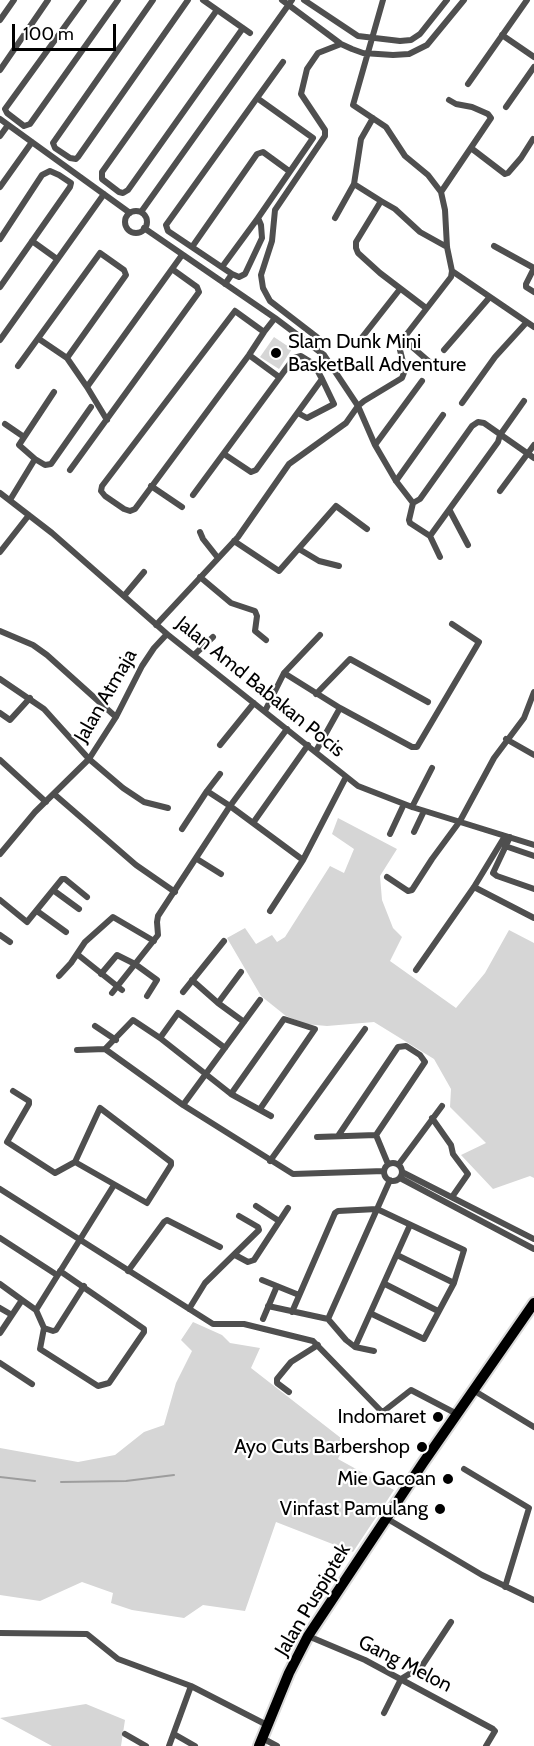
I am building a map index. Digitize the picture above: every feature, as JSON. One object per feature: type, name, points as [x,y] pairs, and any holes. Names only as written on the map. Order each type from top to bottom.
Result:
[{"type":"main road","name":"Jalan Puspiptek","points":[[261,1742],[298,1653],[308,1636],[534,1303]]},
{"type":"street","points":[[0,20],[14,0]]},
{"type":"street","points":[[0,70],[48,0]]},
{"type":"street","points":[[84,0],[5,109],[24,126],[30,124],[118,0]]},
{"type":"street","points":[[153,0],[53,143],[55,148],[70,158],[78,157],[188,0]]},
{"type":"street","points":[[203,0],[250,33]]},
{"type":"street","points":[[282,0],[290,2],[341,44],[369,53],[389,55],[409,54],[427,45],[464,0]]},
{"type":"street","points":[[304,0],[348,32],[357,36],[390,40],[411,40],[420,34],[447,0]]},
{"type":"street","points":[[156,625],[234,541],[289,464],[339,428],[351,417],[358,406],[402,378],[405,370],[400,350],[403,339],[451,277],[445,210],[441,192],[428,175],[405,156],[386,127],[353,103],[383,0]]},
{"type":"street","points":[[468,84],[527,0]]},
{"type":"street","points":[[141,212],[290,2]]},
{"type":"street","points":[[217,10],[102,172],[102,178],[119,192],[123,193],[128,190],[243,28]]},
{"type":"street","points":[[502,35],[534,57]]},
{"type":"street","points":[[389,55],[390,40]]},
{"type":"street","points":[[318,338],[270,301],[263,288],[261,275],[272,241],[275,210],[325,136],[325,130],[301,94],[307,69],[318,53],[341,44]]},
{"type":"street","points":[[258,218],[262,231],[260,243],[245,273],[239,277],[168,231],[166,225],[283,63]]},
{"type":"street","points":[[506,107],[534,67]]},
{"type":"street","points":[[222,267],[312,137],[257,98]]},
{"type":"street","points":[[441,192],[490,122],[491,116],[449,100]]},
{"type":"street","points":[[335,218],[354,184],[361,139],[373,118]]},
{"type":"street","points":[[0,119],[130,213]]},
{"type":"street","points":[[0,136],[8,125]]},
{"type":"street","points":[[471,148],[505,174],[534,139]]},
{"type":"street","points":[[0,187],[32,142]]},
{"type":"street","points":[[192,248],[257,154],[263,152],[290,171]]},
{"type":"street","points":[[0,239],[42,175],[50,171],[71,185],[0,287]]},
{"type":"street","points":[[354,184],[395,209],[420,232],[447,247]]},
{"type":"street","points":[[0,340],[104,194]]},
{"type":"street","points":[[381,201],[356,242],[358,253],[426,308]]},
{"type":"street","points":[[141,212],[146,219],[144,228],[135,232],[127,228],[125,221],[130,213],[141,212]]},
{"type":"street","points":[[144,228],[275,318],[324,356],[358,406],[375,445],[396,481],[413,503]]},
{"type":"street","points":[[32,242],[57,259]]},
{"type":"street","points":[[494,246],[534,268],[526,284],[526,287],[534,292]]},
{"type":"street","points":[[18,366],[97,254],[100,253],[124,270],[126,275],[67,358]]},
{"type":"street","points":[[87,387],[182,255]]},
{"type":"street","points":[[70,470],[199,291],[197,287],[172,269]]},
{"type":"street","points":[[452,271],[534,327]]},
{"type":"street","points":[[225,284],[232,273]]},
{"type":"street","points":[[360,340],[400,289]]},
{"type":"street","points":[[444,350],[489,298]]},
{"type":"street","points":[[264,332],[238,312],[232,313],[102,486],[101,491],[105,496],[130,511],[135,509],[275,318]]},
{"type":"street","points":[[462,403],[495,357],[526,323]]},
{"type":"street","points":[[39,339],[67,358],[107,420]]},
{"type":"street","points":[[403,339],[433,364]]},
{"type":"street","points":[[249,355],[279,377]]},
{"type":"street","points":[[193,495],[279,377],[294,358],[301,356],[314,364],[334,404],[307,418],[298,413]]},
{"type":"street","points":[[224,454],[251,472],[256,470],[322,379]]},
{"type":"street","points":[[375,445],[422,381]]},
{"type":"street","points":[[54,392],[19,446],[45,465],[51,464],[91,407]]},
{"type":"street","points":[[430,536],[498,442],[500,435],[524,400]]},
{"type":"street","points":[[396,481],[443,415]]},
{"type":"street","points":[[440,557],[430,536],[410,523],[413,503],[420,499],[475,424],[480,422],[534,458]]},
{"type":"street","points":[[5,424],[24,437]]},
{"type":"street","points":[[500,491],[534,445]]},
{"type":"street","points":[[10,500],[34,459]]},
{"type":"street","points":[[151,486],[182,507]]},
{"type":"street","name":"Jalan Amd Babakan Pocis","points":[[0,493],[29,515],[156,625],[346,777],[370,792],[534,845]]},
{"type":"street","points":[[234,541],[279,571],[336,506],[367,529]]},
{"type":"street","points":[[450,511],[468,545]]},
{"type":"street","points":[[0,552],[29,515]]},
{"type":"street","points":[[200,532],[218,558]]},
{"type":"street","points":[[299,549],[319,561],[339,566]]},
{"type":"street","points":[[124,596],[144,572]]},
{"type":"street","points":[[200,577],[231,603],[255,611],[257,616],[255,631],[266,640]]},
{"type":"street","points":[[284,673],[340,708],[412,747],[417,747],[479,642],[452,624]]},
{"type":"street","points":[[0,631],[33,645],[47,655],[116,717]]},
{"type":"street","name":"Jalan Atmaja","points":[[0,854],[46,802],[89,759],[116,717],[142,666],[167,634]]},
{"type":"street","points":[[265,711],[284,673],[320,635]]},
{"type":"street","points":[[194,655],[213,637]]},
{"type":"street","points":[[316,694],[350,659],[428,702]]},
{"type":"street","points":[[0,679],[30,698],[57,722],[89,759],[123,788],[144,802],[168,808]]},
{"type":"street","points":[[387,877],[408,891],[412,890],[460,821],[506,739],[524,718],[534,692]]},
{"type":"street","points":[[0,712],[10,720],[30,698]]},
{"type":"street","points":[[219,745],[254,703]]},
{"type":"street","points":[[316,751],[340,708]]},
{"type":"street","points":[[112,993],[120,988],[135,964],[154,941],[159,932],[157,919],[230,806],[287,729]]},
{"type":"street","points":[[506,739],[534,754]]},
{"type":"street","points":[[253,823],[308,745]]},
{"type":"street","points":[[0,760],[46,802]]},
{"type":"street","points":[[412,807],[432,768]]},
{"type":"street","points":[[182,829],[220,774]]},
{"type":"street","points":[[270,911],[303,860],[346,777]]},
{"type":"street","points":[[207,791],[303,860]]},
{"type":"street","points":[[54,794],[136,865],[175,892]]},
{"type":"street","points":[[390,834],[404,804]]},
{"type":"street","points":[[414,832],[424,811]]},
{"type":"street","points":[[507,837],[493,873],[534,889]]},
{"type":"street","points":[[416,970],[507,837]]},
{"type":"street","points":[[505,846],[534,856]]},
{"type":"street","points":[[196,859],[220,874]]},
{"type":"street","points":[[0,900],[27,922],[62,879],[87,897]]},
{"type":"street","points":[[474,887],[534,918]]},
{"type":"street","points":[[54,890],[79,909]]},
{"type":"street","points":[[37,911],[66,932]]},
{"type":"street","points":[[59,976],[85,942],[113,917],[154,941]]},
{"type":"street","points":[[0,936],[10,942]]},
{"type":"street","points":[[183,992],[224,941]]},
{"type":"street","points":[[77,954],[120,988]]},
{"type":"street","points":[[101,974],[117,955],[135,964],[157,980],[147,996]]},
{"type":"street","points":[[218,1003],[241,972]]},
{"type":"street","points":[[192,980],[244,1022]]},
{"type":"street","points":[[183,1106],[260,1000]]},
{"type":"street","points":[[160,1038],[178,1013],[225,1048]]},
{"type":"street","points":[[231,1094],[284,1019],[315,1029],[260,1109]]},
{"type":"street","points":[[77,1050],[105,1049],[133,1020],[160,1038],[231,1094],[272,1116]]},
{"type":"street","points":[[95,1026],[116,1040]]},
{"type":"street","points":[[270,1161],[365,1029]]},
{"type":"street","points":[[338,1136],[398,1047],[406,1046],[420,1055],[425,1062],[376,1135]]},
{"type":"street","points":[[105,1049],[183,1106],[296,1175],[384,1172]]},
{"type":"street","points":[[13,1091],[29,1104],[7,1139],[8,1144],[56,1174],[75,1162],[100,1108],[171,1162],[169,1170],[147,1203],[75,1162]]},
{"type":"street","points":[[442,1106],[399,1164],[401,1175],[534,1249]]},
{"type":"street","points":[[432,1118],[451,1144],[453,1154],[468,1174],[452,1197]]},
{"type":"street","points":[[376,1135],[388,1164]]},
{"type":"street","points":[[317,1137],[376,1135]]},
{"type":"street","points":[[384,1172],[388,1164],[393,1162],[399,1164]]},
{"type":"street","points":[[384,1172],[390,1180]]},
{"type":"street","points":[[401,1175],[452,1197],[534,1239]]},
{"type":"street","points":[[390,1180],[393,1181],[401,1175]]},
{"type":"street","points":[[328,1318],[390,1180]]},
{"type":"street","points":[[36,1310],[114,1185]]},
{"type":"street","points":[[0,1189],[213,1325],[252,1325],[311,1340],[381,1410],[384,1411],[411,1390],[457,1414]]},
{"type":"street","points":[[256,1206],[279,1221]]},
{"type":"street","points":[[235,1255],[248,1262],[254,1260],[288,1208]]},
{"type":"street","points":[[292,1312],[335,1213],[376,1209],[464,1250],[454,1283],[426,1338],[422,1340],[372,1314]]},
{"type":"street","points":[[189,1309],[205,1284],[259,1229],[239,1216]]},
{"type":"street","points":[[486,1224],[490,1217]]},
{"type":"street","points":[[128,1271],[167,1220],[220,1248]]},
{"type":"street","points":[[355,1347],[372,1314],[410,1225]]},
{"type":"street","points":[[0,1238],[84,1286],[144,1331],[112,1380],[105,1385],[98,1386],[39,1347],[44,1328],[36,1310],[0,1284]]},
{"type":"street","points":[[397,1255],[454,1283]]},
{"type":"street","points":[[262,1280],[299,1295]]},
{"type":"street","points":[[385,1284],[438,1311]]},
{"type":"street","points":[[44,1328],[55,1331],[84,1286]]},
{"type":"street","points":[[263,1319],[277,1286]]},
{"type":"street","points":[[0,1333],[22,1300]]},
{"type":"street","points":[[268,1306],[328,1318],[346,1340],[355,1347],[374,1351]]},
{"type":"street","points":[[0,1308],[12,1315]]},
{"type":"street","points":[[289,1392],[277,1383],[277,1379],[291,1362],[318,1345]]},
{"type":"street","points":[[0,1363],[32,1384]]},
{"type":"street","points":[[473,1390],[534,1426]]},
{"type":"street","points":[[464,1469],[529,1507],[506,1587]]},
{"type":"street","points":[[386,1518],[482,1575],[534,1600]]},
{"type":"street","points":[[526,1520],[534,1523]]},
{"type":"street","points":[[384,1713],[401,1679],[422,1666],[451,1622]]},
{"type":"street","points":[[0,1633],[87,1634],[118,1659],[191,1686],[267,1725]]},
{"type":"street","name":"Gang Melon","points":[[308,1636],[365,1660],[486,1725],[495,1731],[486,1746]]},
{"type":"street","points":[[169,1746],[191,1686]]},
{"type":"street","points":[[125,1734],[146,1746]]},
{"type":"street","points":[[174,1734],[195,1746]]},
{"type":"street","points":[[261,1742],[278,1746]]},
{"type":"shaded area","name":"Slam Dunk Mini BasketBall Adventure","points":[[274,337],[292,349],[279,369],[260,357]]},
{"type":"shaded area","points":[[338,818],[397,849],[380,876],[382,900],[393,928],[402,937],[390,961],[456,1008],[485,973],[509,930],[534,943],[534,1178],[530,1176],[493,1189],[461,1155],[486,1143],[450,1107],[451,1089],[434,1059],[374,1022],[327,1026],[305,1024],[286,1016],[261,996],[227,938],[245,928],[256,944],[272,935],[277,942],[285,937],[330,866],[344,873],[354,849],[332,834]]},
{"type":"shaded area","points":[[193,1322],[222,1335],[230,1343],[260,1348],[251,1368],[346,1442],[338,1459],[394,1490],[353,1552],[276,1522],[245,1611],[203,1605],[184,1618],[132,1610],[111,1603],[113,1593],[82,1582],[40,1601],[0,1595],[0,1448],[78,1462],[115,1455],[144,1432],[164,1425],[176,1383],[192,1351],[181,1340]]},
{"type":"shaded area","points":[[86,1704],[125,1720],[121,1746],[52,1746],[0,1718]]},
{"type":"waterway","points":[[61,1482],[126,1481],[174,1475]]},
{"type":"waterway","points":[[0,1477],[35,1481]]},
{"type":"place","name":"Slam Dunk Mini BasketBall Adventure","points":[[276,353]]},
{"type":"place","name":"Indomaret","points":[[438,1417]]},
{"type":"place","name":"Ayo Cuts Barbershop","points":[[422,1447]]},
{"type":"place","name":"Mie Gacoan","points":[[448,1479]]},
{"type":"place","name":"Vinfast Pamulang","points":[[440,1509]]}]
